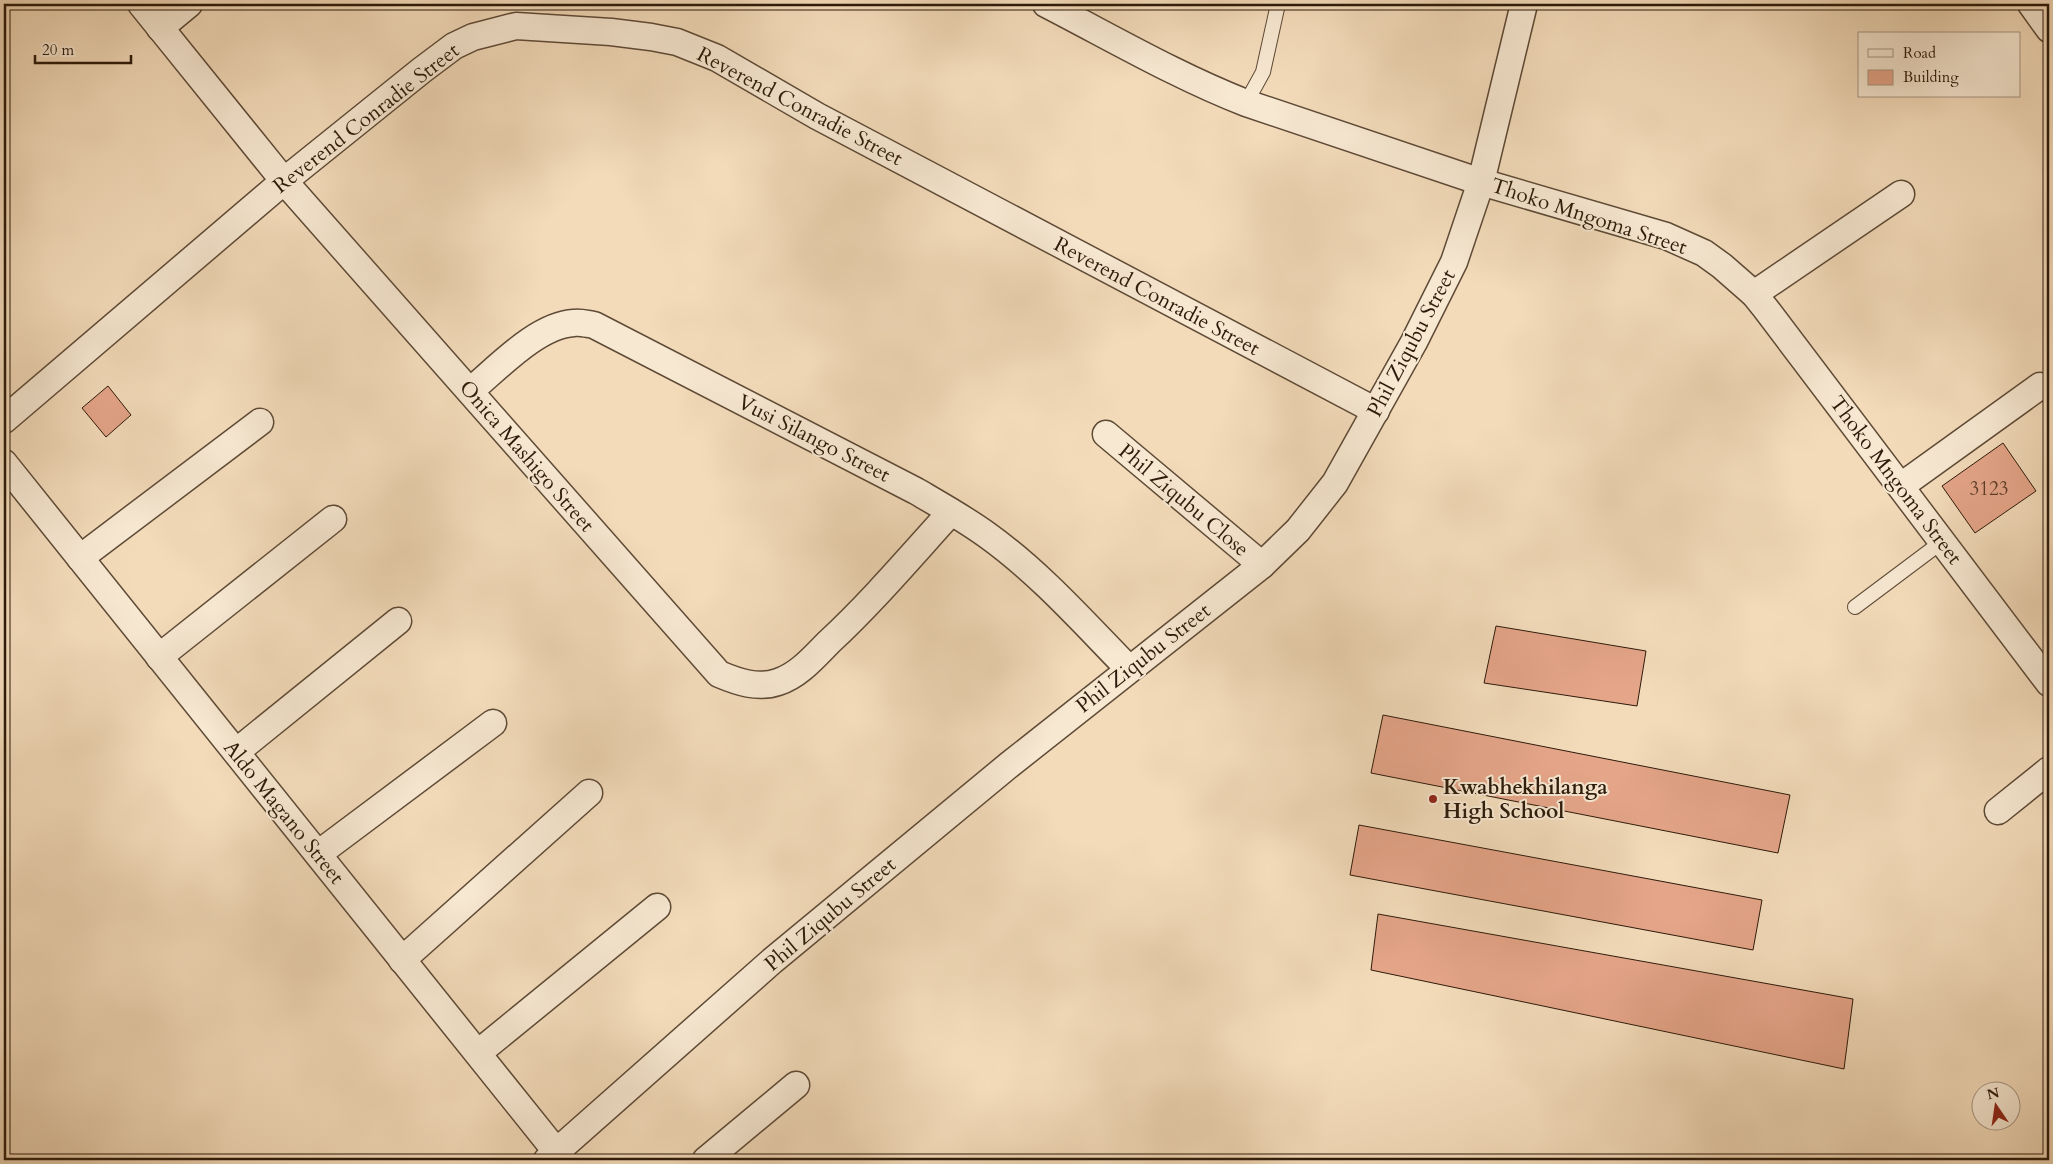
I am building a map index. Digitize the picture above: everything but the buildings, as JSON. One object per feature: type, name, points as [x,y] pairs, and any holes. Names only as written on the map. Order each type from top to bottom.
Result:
[{"type":"street","name":"Onica Mashigo Street","points":[[140,4],[284,181],[719,674],[739,682],[758,685],[778,682],[798,671],[868,605],[951,512]]},
{"type":"street","points":[[160,28],[189,4]]},
{"type":"street","name":"Thoko Mngoma Street","points":[[1046,4],[1220,93],[1481,182],[1666,236],[1704,254],[1722,266],[1754,294],[1942,541],[2047,674]]},
{"type":"street","name":"Phil Ziqubu Street","points":[[556,1158],[772,962],[1009,765],[1128,669],[1262,565],[1298,530],[1335,483],[1414,342],[1454,262],[1481,182],[1524,4]]},
{"type":"street","points":[[2031,4],[2049,29]]},
{"type":"street","name":"Reverend Conradie Street","points":[[4,420],[284,181],[422,70],[454,46],[473,37],[516,26],[610,32],[677,42],[717,58],[817,116],[1376,411]]},
{"type":"street","points":[[1754,294],[1901,194]]},
{"type":"street","name":"Vusi Silango Street","points":[[470,391],[537,335],[555,327],[574,322],[594,325],[908,486],[988,535],[1055,593],[1128,669]]},
{"type":"street","points":[[1901,486],[2040,386]]},
{"type":"street","points":[[80,558],[260,422]]},
{"type":"street","name":"Phil Ziqubu Close","points":[[1106,434],[1262,565]]},
{"type":"street","name":"Aldo Magano Street","points":[[4,463],[478,1053],[556,1158]]},
{"type":"street","points":[[159,657],[333,519]]},
{"type":"street","points":[[236,752],[398,621]]},
{"type":"street","points":[[318,854],[493,723]]},
{"type":"street","points":[[1998,811],[2049,770]]},
{"type":"street","points":[[402,960],[589,793]]},
{"type":"street","points":[[478,1053],[658,907]]},
{"type":"street","points":[[706,1160],[796,1084]]},
{"type":"lane","points":[[1246,103],[1263,72],[1278,4]]},
{"type":"lane","points":[[1855,608],[1942,541]]},
{"type":"place","name":"Kwabhekhilanga High School","points":[[1433,799]]}]
